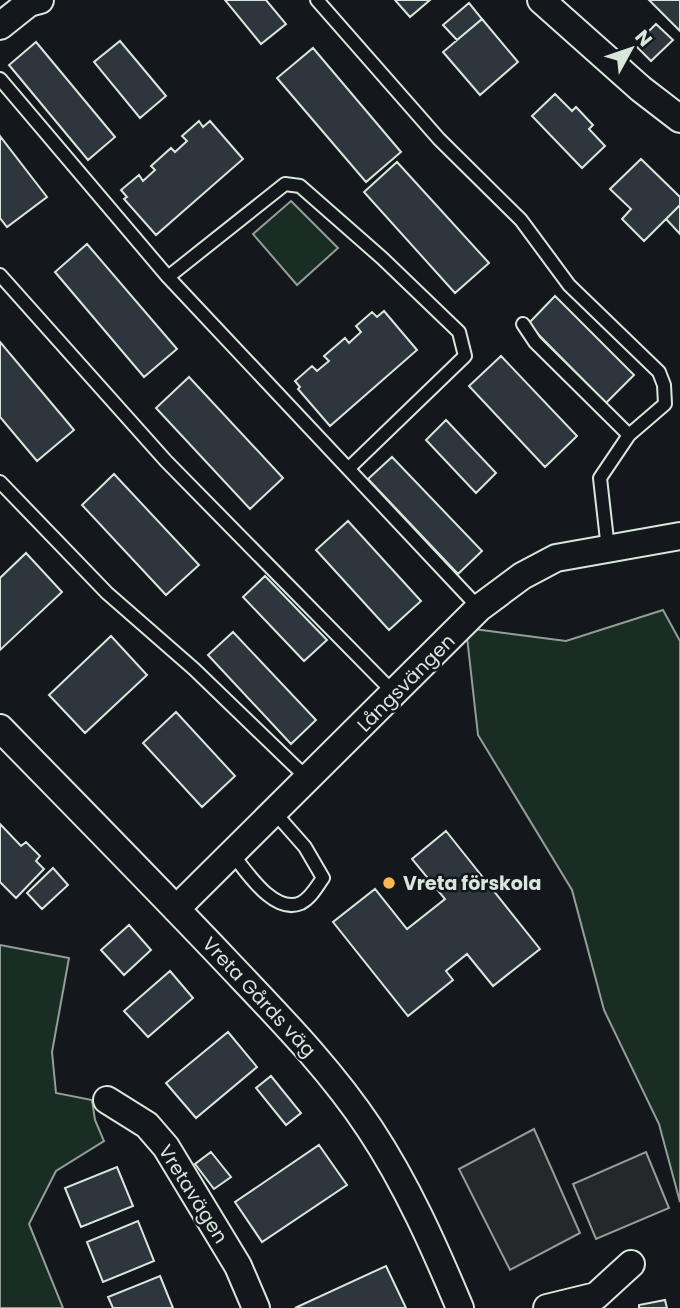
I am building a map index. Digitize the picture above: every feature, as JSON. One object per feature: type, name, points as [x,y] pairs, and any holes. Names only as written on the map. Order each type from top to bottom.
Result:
[{"type":"street","points":[[0,26],[29,3],[40,0]]},
{"type":"street","points":[[541,0],[641,89],[680,118]]},
{"type":"street","name":"Långsvängen","points":[[176,909],[480,608],[522,576],[556,558],[680,536]]},
{"type":"street","name":"Vreta Gårds väg","points":[[0,728],[295,1034],[337,1084],[370,1130],[418,1212],[460,1308]]},
{"type":"street","name":"Vretavägen","points":[[107,1100],[147,1125],[166,1147],[238,1266],[256,1308]]},
{"type":"street","points":[[547,1308],[596,1296],[631,1264]]},
{"type":"lane","points":[[317,0],[439,139],[521,220],[569,285],[659,372],[664,385],[665,404],[629,435],[600,478],[608,549]]},
{"type":"lane","points":[[0,79],[168,276],[338,460],[349,468],[480,608]]},
{"type":"lane","points":[[168,276],[285,184],[300,186],[382,258],[459,332],[466,356],[349,468]]},
{"type":"lane","points":[[0,275],[166,461],[395,694]]},
{"type":"lane","points":[[523,324],[535,342],[629,435]]},
{"type":"lane","points":[[0,482],[107,593],[194,669],[309,780]]},
{"type":"lane","points":[[233,855],[262,890],[284,904],[300,904],[311,895],[323,878],[305,847],[275,813]]},
{"type":"green space","points":[[291,201],[338,248],[297,285],[253,234]]},
{"type":"green space","points":[[663,610],[680,641],[680,1202],[659,1124],[604,1010],[572,890],[478,735],[466,628],[566,641]]},
{"type":"green space","points":[[0,945],[69,958],[52,1052],[56,1093],[92,1100],[95,1120],[104,1141],[56,1171],[29,1224],[63,1308],[0,1308]]},
{"type":"shaded area","points":[[534,1129],[580,1233],[510,1270],[459,1169]]},
{"type":"shaded area","points":[[646,1152],[669,1208],[596,1239],[573,1184]]},
{"type":"building","points":[[225,0],[266,0],[286,24],[261,44]]},
{"type":"building","points":[[395,0],[430,0],[410,17]]},
{"type":"building","points":[[649,0],[680,0],[680,31]]},
{"type":"building","points":[[469,3],[482,19],[457,40],[443,25]]},
{"type":"building","points":[[482,19],[518,62],[480,95],[443,52]]},
{"type":"building","points":[[656,24],[673,40],[651,61],[635,45]]},
{"type":"building","points":[[120,41],[166,96],[140,118],[94,62]]},
{"type":"building","points":[[36,42],[115,137],[88,160],[9,65]]},
{"type":"building","points":[[313,48],[401,152],[366,182],[277,78]]},
{"type":"building","points":[[555,94],[572,111],[576,107],[593,125],[589,129],[605,146],[582,168],[532,116]]},
{"type":"building","points":[[199,121],[203,127],[210,121],[243,159],[156,235],[124,199],[127,197],[121,190],[139,175],[143,181],[155,170],[151,166],[171,148],[175,152],[187,141],[182,136]]},
{"type":"building","points":[[0,136],[47,197],[7,227],[0,218]]},
{"type":"building","points":[[641,159],[680,197],[680,205],[644,241],[622,219],[631,209],[610,189]]},
{"type":"building","points":[[397,162],[489,263],[455,293],[364,192]]},
{"type":"building","points":[[680,205],[680,234],[666,219]]},
{"type":"building","points":[[87,244],[177,349],[144,377],[55,272]]},
{"type":"building","points":[[555,296],[634,375],[606,403],[528,324]]},
{"type":"building","points":[[384,311],[417,350],[330,426],[298,389],[300,387],[295,381],[312,366],[317,371],[329,361],[324,356],[345,338],[349,343],[361,332],[356,326],[372,312],[377,317]]},
{"type":"building","points":[[0,342],[74,430],[37,461],[0,417]]},
{"type":"building","points":[[501,356],[577,436],[545,467],[469,386]]},
{"type":"building","points":[[189,377],[283,478],[250,509],[156,408]]},
{"type":"building","points":[[446,420],[496,473],[476,493],[426,440]]},
{"type":"building","points":[[392,457],[482,551],[458,574],[368,479]]},
{"type":"building","points":[[114,474],[199,565],[166,595],[82,505]]},
{"type":"building","points":[[348,521],[421,601],[389,630],[316,550]]},
{"type":"building","points":[[26,553],[62,592],[0,650],[0,578]]},
{"type":"building","points":[[265,576],[327,640],[304,661],[243,597]]},
{"type":"building","points":[[233,632],[316,720],[291,744],[208,655]]},
{"type":"building","points":[[111,636],[147,675],[85,733],[49,695]]},
{"type":"building","points":[[176,712],[235,776],[202,807],[143,743]]},
{"type":"building","points":[[0,824],[21,846],[26,842],[40,856],[36,861],[44,869],[16,898],[0,882]]},
{"type":"building","points":[[446,831],[540,949],[493,986],[467,954],[446,971],[453,980],[408,1016],[333,922],[375,889],[407,929],[445,899],[412,859]]},
{"type":"building","points":[[53,868],[68,885],[42,909],[27,893]]},
{"type":"building","points":[[129,925],[151,950],[124,975],[101,950]]},
{"type":"building","points":[[170,971],[193,998],[148,1037],[124,1011]]},
{"type":"building","points":[[228,1032],[257,1067],[196,1118],[166,1083]]},
{"type":"building","points":[[271,1076],[301,1113],[286,1125],[256,1088]]},
{"type":"building","points":[[319,1145],[347,1185],[262,1242],[235,1202]]},
{"type":"building","points":[[211,1152],[231,1177],[214,1189],[195,1164]]},
{"type":"building","points":[[117,1167],[133,1206],[81,1227],[65,1188]]},
{"type":"building","points":[[138,1221],[154,1261],[103,1282],[87,1242]]},
{"type":"building","points":[[386,1266],[406,1308],[295,1308]]},
{"type":"building","points":[[160,1276],[173,1308],[113,1308],[108,1297]]},
{"type":"building","points":[[665,1300],[667,1308],[639,1308],[639,1305]]},
{"type":"place","name":"Vreta förskola","points":[[389,883]]}]
